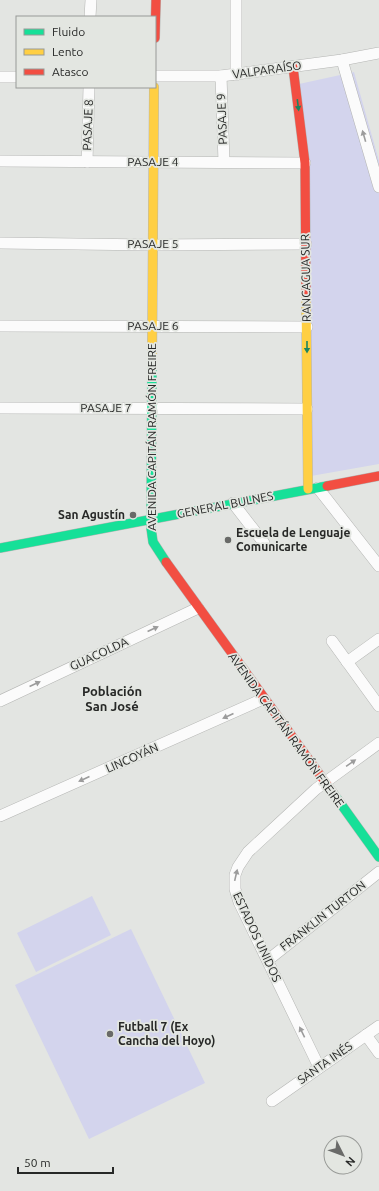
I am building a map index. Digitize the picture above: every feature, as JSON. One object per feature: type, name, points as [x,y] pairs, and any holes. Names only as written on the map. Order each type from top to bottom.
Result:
[{"type":"main road","points":[[156,0],[156,16]]},
{"type":"main road","name":"RANCAGUA SUR","points":[[293,67],[305,163],[307,409],[313,488]]},
{"type":"main road","name":"AVENIDA CAPITÁN RAMÓN FREIRE","points":[[154,88],[151,536],[155,547],[198,608],[379,857]]},
{"type":"main road","name":"GENERAL BULNES","points":[[0,548],[152,520],[233,502],[379,476]]},
{"type":"street","points":[[90,16],[91,0]]},
{"type":"street","points":[[236,0],[236,75]]},
{"type":"street","name":"VALPARAÍSO","points":[[156,76],[236,75],[342,60],[379,53]]},
{"type":"street","points":[[342,60],[375,156],[379,187]]},
{"type":"street","name":"PASAJE 9","points":[[221,76],[224,162]]},
{"type":"street","points":[[0,77],[16,77]]},
{"type":"street","name":"PASAJE 8","points":[[87,162],[89,88]]},
{"type":"street","name":"PASAJE 4","points":[[0,161],[305,163]]},
{"type":"street","name":"PASAJE 5","points":[[0,243],[153,245],[306,244]]},
{"type":"street","name":"PASAJE 6","points":[[0,326],[307,327]]},
{"type":"street","name":"PASAJE 7","points":[[0,408],[307,409]]},
{"type":"street","points":[[313,488],[379,566]]},
{"type":"street","points":[[233,502],[264,543]]},
{"type":"street","name":"GUACOLDA","points":[[0,701],[198,608]]},
{"type":"street","points":[[347,662],[379,639]]},
{"type":"street","points":[[332,641],[379,706]]},
{"type":"street","name":"LINCOYÁN","points":[[0,816],[264,699]]},
{"type":"street","name":"ESTADOS UNIDOS","points":[[319,1067],[237,896],[234,883],[236,871],[248,852],[303,800],[324,782],[379,743]]},
{"type":"street","name":"FRANKLIN TURTON","points":[[268,960],[379,872]]},
{"type":"street","name":"SANTA INÉS","points":[[272,1100],[379,1026]]},
{"type":"street","points":[[366,1035],[379,1053]]},
{"type":"shaded area","points":[[354,72],[379,161],[379,464],[311,476],[299,84]]},
{"type":"shaded area","points":[[92,896],[111,935],[36,972],[17,933]]},
{"type":"shaded area","name":"Futball 7 (Ex Cancha del Hoyo)","points":[[131,929],[205,1083],[89,1139],[15,985]]},
{"type":"traffic: fast","points":[[152,366],[151,528],[153,542],[166,562]]},
{"type":"traffic: fast","points":[[0,548],[327,486]]},
{"type":"traffic: fast","points":[[333,793],[379,857]]},
{"type":"traffic: slow","points":[[152,366],[154,88]]},
{"type":"traffic: slow","points":[[306,294],[308,489]]},
{"type":"traffic: jam","points":[[156,0],[156,16]]},
{"type":"traffic: jam","points":[[293,67],[305,163],[306,294]]},
{"type":"traffic: jam","points":[[327,486],[379,476]]},
{"type":"traffic: jam","points":[[166,562],[333,793]]},
{"type":"place","name":"San Agustín","points":[[133,515]]},
{"type":"place","name":"Escuela de Lenguaje Comunicarte","points":[[228,540]]},
{"type":"place","name":"Futball 7 (Ex Cancha del Hoyo)","points":[[110,1034]]},
{"type":"district","name":"Población San José","points":[[112,698]]}]
